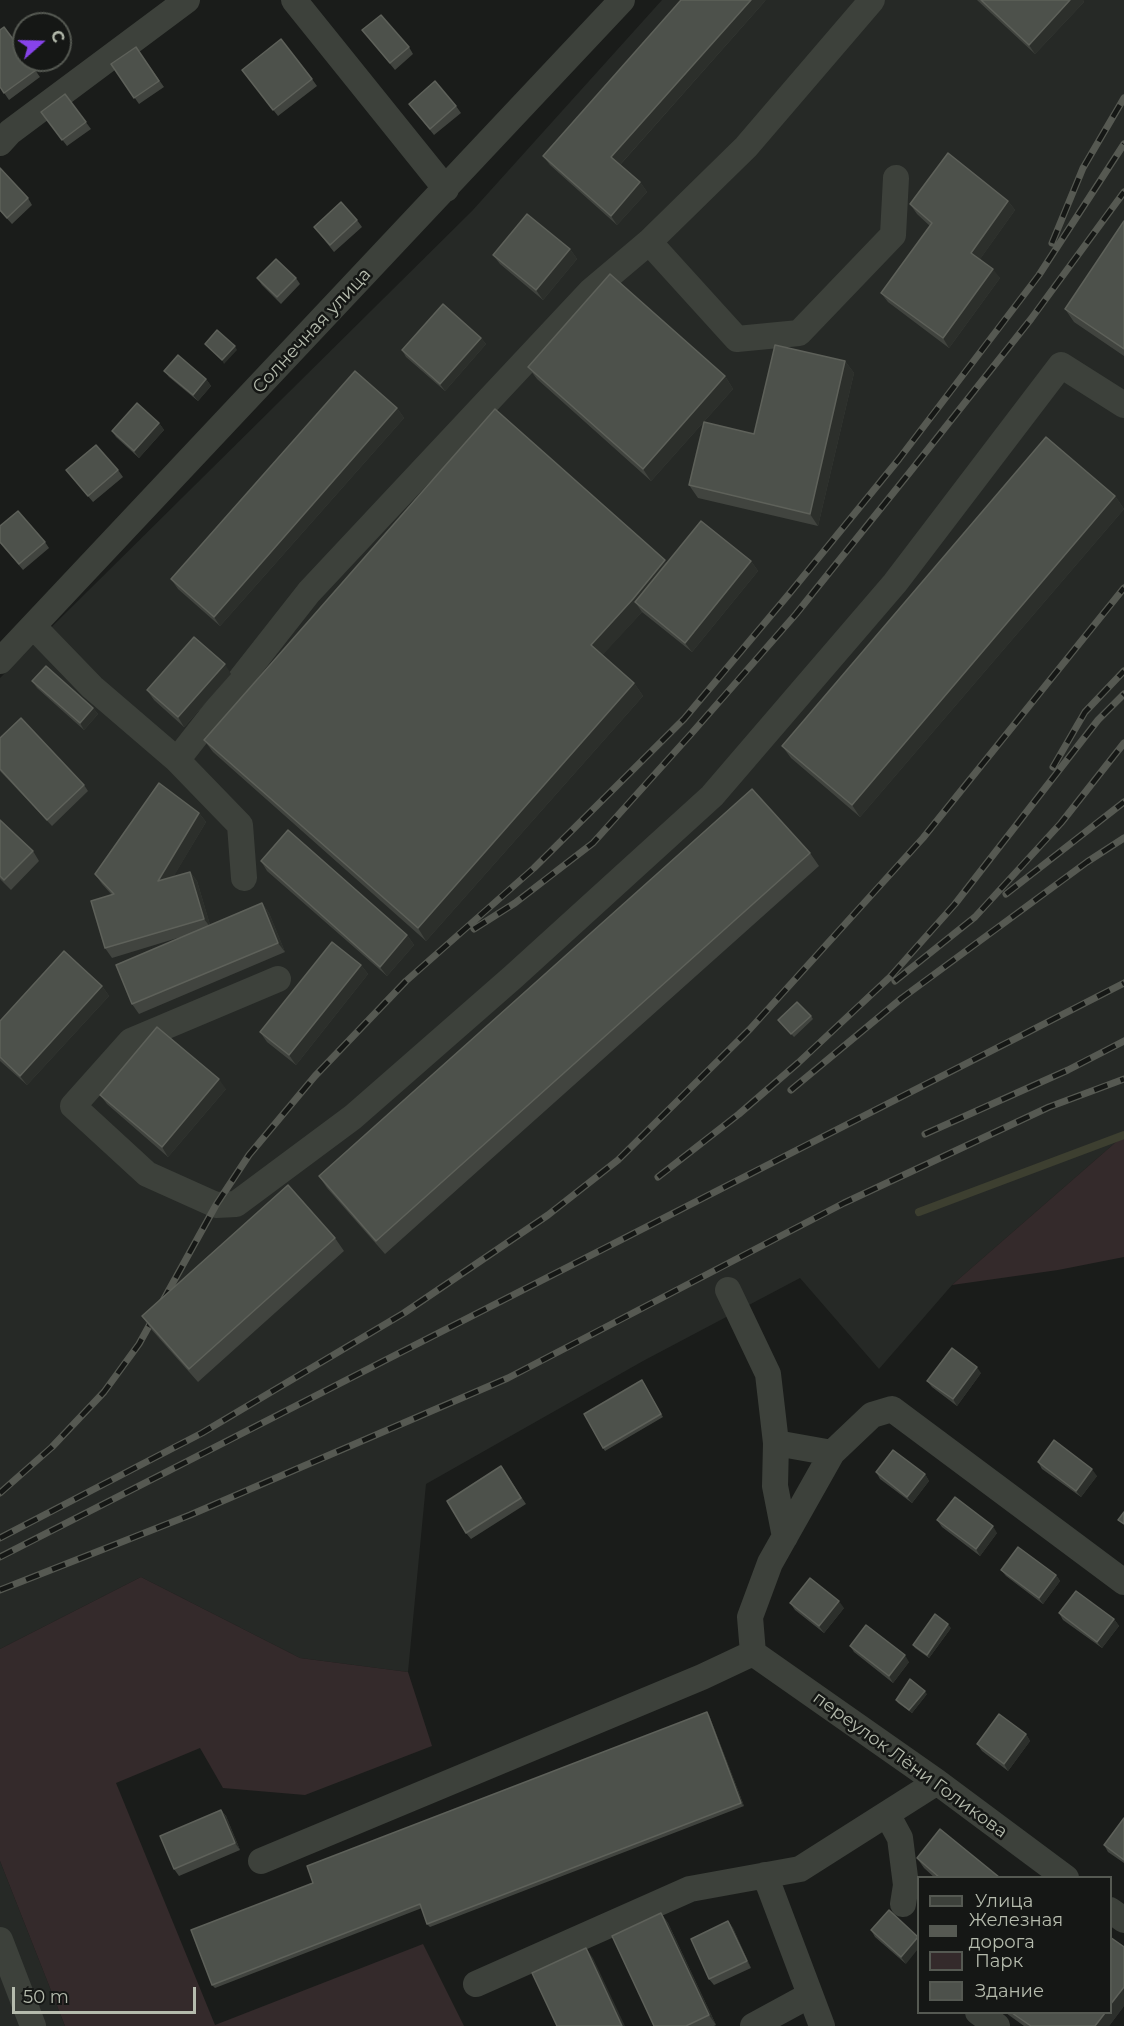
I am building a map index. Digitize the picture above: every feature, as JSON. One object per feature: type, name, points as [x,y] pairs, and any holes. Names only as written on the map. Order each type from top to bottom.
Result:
[{"type":"street","points":[[3,132],[187,0]]},
{"type":"street","points":[[294,0],[446,189]]},
{"type":"street","name":"Солнечная улица","points":[[5,646],[34,627],[622,0]]},
{"type":"street","points":[[177,760],[309,592],[591,291],[649,242],[746,147],[872,0]]},
{"type":"street","points":[[649,242],[736,339],[799,333],[893,235],[896,178]]},
{"type":"street","points":[[278,979],[131,1041],[73,1106],[147,1174],[216,1205],[236,1204],[353,1117],[513,977],[712,796],[895,583],[1061,365],[1124,405]]},
{"type":"street","points":[[34,627],[92,687],[177,760],[240,825],[244,878]]},
{"type":"street","points":[[728,1290],[768,1374],[776,1443],[775,1486],[785,1537]]},
{"type":"street","points":[[261,1861],[691,1682],[753,1653],[750,1617],[770,1563],[832,1453],[872,1415],[892,1409],[1124,1582]]},
{"type":"street","points":[[776,1443],[832,1453]]},
{"type":"street","name":"переулок Лёни Голикова","points":[[753,1653],[937,1782],[1063,1876]]},
{"type":"street","points":[[476,1984],[690,1889],[800,1869],[937,1782]]},
{"type":"street","points":[[887,1814],[900,1838],[906,1885],[903,1904]]},
{"type":"street","points":[[765,1875],[822,2026]]},
{"type":"street","points":[[0,1940],[33,2026]]},
{"type":"street","points":[[753,2026],[810,1995]]},
{"type":"street","points":[[979,2014],[997,2026]]},
{"type":"shaded area","points":[[662,0],[1124,0],[1124,1135],[952,1285],[879,1369],[800,1278],[643,1361],[426,1484],[408,1672],[300,1658],[141,1577],[0,1649],[0,678],[472,211]]},
{"type":"shaded area","points":[[0,1861],[65,2026],[0,2026]]},
{"type":"green space","points":[[1124,1135],[1124,1257],[1058,1270],[952,1285]]},
{"type":"green space","points":[[141,1577],[300,1658],[408,1672],[432,1746],[305,1795],[223,1788],[200,1748],[116,1783],[215,2025],[423,1944],[464,2026],[65,2026],[0,1861],[0,1649]]},
{"type":"building","points":[[681,0],[751,0],[611,157],[640,182],[611,216],[543,156]]},
{"type":"building","points":[[981,0],[1070,0],[1029,45]]},
{"type":"building","points":[[381,15],[409,47],[390,63],[362,30]]},
{"type":"building","points":[[4,27],[12,38],[12,72],[33,72],[4,93],[0,87],[0,30]]},
{"type":"building","points":[[281,39],[312,79],[273,110],[242,70]]},
{"type":"building","points":[[136,47],[159,81],[134,98],[111,64]]},
{"type":"building","points":[[435,81],[456,106],[430,129],[409,104]]},
{"type":"building","points":[[65,94],[86,122],[62,140],[41,112]]},
{"type":"building","points":[[948,153],[1008,201],[971,253],[993,269],[943,338],[881,293],[932,223],[910,204]]},
{"type":"building","points":[[0,168],[28,198],[7,218],[0,210]]},
{"type":"building","points":[[341,202],[357,220],[330,245],[314,227]]},
{"type":"building","points":[[527,214],[570,249],[536,290],[493,255]]},
{"type":"building","points":[[1124,221],[1124,349],[1065,309]]},
{"type":"building","points":[[276,259],[296,278],[277,297],[257,278]]},
{"type":"building","points":[[610,274],[725,376],[643,469],[528,367]]},
{"type":"building","points":[[443,304],[481,338],[440,384],[402,350]]},
{"type":"building","points":[[217,330],[235,346],[222,360],[205,344]]},
{"type":"building","points":[[775,345],[845,361],[810,514],[689,485],[704,422],[754,434]]},
{"type":"building","points":[[178,355],[206,379],[193,395],[164,371]]},
{"type":"building","points":[[355,371],[397,408],[214,617],[171,579]]},
{"type":"building","points":[[137,403],[159,423],[134,451],[112,431]]},
{"type":"building","points":[[495,409],[665,560],[591,645],[634,683],[418,928],[204,740]]},
{"type":"building","points":[[1046,437],[1115,496],[852,805],[782,746]]},
{"type":"building","points":[[96,445],[118,470],[88,496],[66,470]]},
{"type":"building","points":[[18,511],[45,542],[19,564],[0,542],[0,526]]},
{"type":"building","points":[[701,521],[751,561],[685,643],[635,602]]},
{"type":"building","points":[[194,637],[225,664],[178,717],[147,690]]},
{"type":"building","points":[[46,666],[93,708],[80,723],[32,681]]},
{"type":"building","points":[[21,718],[84,785],[47,820],[0,769],[0,738]]},
{"type":"building","points":[[159,783],[199,813],[158,881],[190,872],[204,919],[105,948],[91,901],[114,894],[95,874]]},
{"type":"building","points":[[752,789],[810,853],[376,1241],[319,1176]]},
{"type":"building","points":[[0,820],[33,851],[4,880],[0,876]]},
{"type":"building","points":[[288,830],[407,935],[380,967],[261,861]]},
{"type":"building","points":[[262,903],[278,943],[132,1004],[116,965]]},
{"type":"building","points":[[332,942],[361,965],[289,1055],[260,1032]]},
{"type":"building","points":[[64,951],[102,986],[20,1076],[0,1057],[0,1021]]},
{"type":"building","points":[[797,1002],[811,1016],[791,1034],[778,1020]]},
{"type":"building","points":[[157,1027],[219,1079],[162,1147],[100,1095]]},
{"type":"building","points":[[288,1185],[335,1238],[189,1369],[142,1316]]},
{"type":"building","points":[[952,1348],[977,1367],[953,1399],[927,1381]]},
{"type":"building","points":[[642,1380],[661,1414],[603,1448],[584,1414]]},
{"type":"building","points":[[1054,1440],[1092,1469],[1076,1491],[1038,1462]]},
{"type":"building","points":[[893,1450],[925,1474],[907,1497],[876,1472]]},
{"type":"building","points":[[501,1466],[521,1498],[466,1533],[447,1501]]},
{"type":"building","points":[[955,1497],[993,1526],[976,1549],[937,1520]]},
{"type":"building","points":[[1124,1512],[1124,1524],[1118,1520]]},
{"type":"building","points":[[1018,1547],[1056,1575],[1039,1598],[1001,1570]]},
{"type":"building","points":[[810,1578],[839,1601],[819,1626],[790,1603]]},
{"type":"building","points":[[1076,1591],[1114,1619],[1097,1642],[1059,1613]]},
{"type":"building","points":[[935,1614],[948,1624],[927,1655],[913,1645]]},
{"type":"building","points":[[866,1625],[905,1655],[889,1676],[850,1646]]},
{"type":"building","points":[[910,1679],[925,1691],[909,1710],[896,1700]]},
{"type":"building","points":[[707,1712],[741,1803],[427,1924],[420,1904],[212,1985],[191,1930],[313,1883],[307,1866]]},
{"type":"building","points":[[999,1714],[1026,1734],[1004,1764],[977,1744]]},
{"type":"building","points":[[221,1810],[235,1843],[174,1869],[160,1836]]},
{"type":"building","points":[[1124,1818],[1124,1860],[1104,1845]]},
{"type":"building","points":[[940,1829],[998,1876],[938,1876],[917,1858]]},
{"type":"building","points":[[889,1910],[917,1938],[901,1957],[871,1930]]},
{"type":"building","points":[[661,1913],[709,2015],[686,2026],[654,2026],[612,1936]]},
{"type":"building","points":[[728,1921],[747,1961],[709,1979],[691,1939]]},
{"type":"building","points":[[1112,1938],[1124,1947],[1124,1987],[1112,2002]]},
{"type":"building","points":[[586,1948],[622,2026],[557,2026],[532,1973]]},
{"type":"building","points":[[1013,2014],[1104,2014],[1095,2026],[1031,2026]]},
{"type":"waterway","points":[[919,1212],[1124,1135]]},
{"type":"railway","points":[[1052,243],[1083,168],[1124,98]]},
{"type":"railway","points":[[0,1493],[52,1447],[104,1392],[139,1344],[216,1205],[249,1155],[315,1076],[406,981],[534,868],[684,719],[789,594],[899,459],[1039,275],[1124,144]]},
{"type":"railway","points":[[474,929],[515,903],[593,843],[691,734],[796,614],[910,472],[1031,319],[1124,192]]},
{"type":"railway","points":[[0,1538],[202,1433],[404,1313],[548,1215],[618,1160],[750,1029],[923,838],[1124,588]]},
{"type":"railway","points":[[1053,767],[1085,712],[1124,671]]},
{"type":"railway","points":[[658,1177],[739,1114],[798,1063],[890,977],[955,904],[1098,720],[1124,694]]},
{"type":"railway","points":[[895,981],[975,917],[1061,823],[1124,743]]},
{"type":"railway","points":[[1006,894],[1124,802]]},
{"type":"railway","points":[[791,1090],[902,998],[1087,862],[1124,838]]},
{"type":"railway","points":[[0,1557],[1124,983]]},
{"type":"railway","points":[[925,1134],[1068,1070],[1124,1041]]},
{"type":"railway","points":[[0,1590],[190,1515],[508,1378],[844,1203],[1049,1107],[1124,1079]]}]
